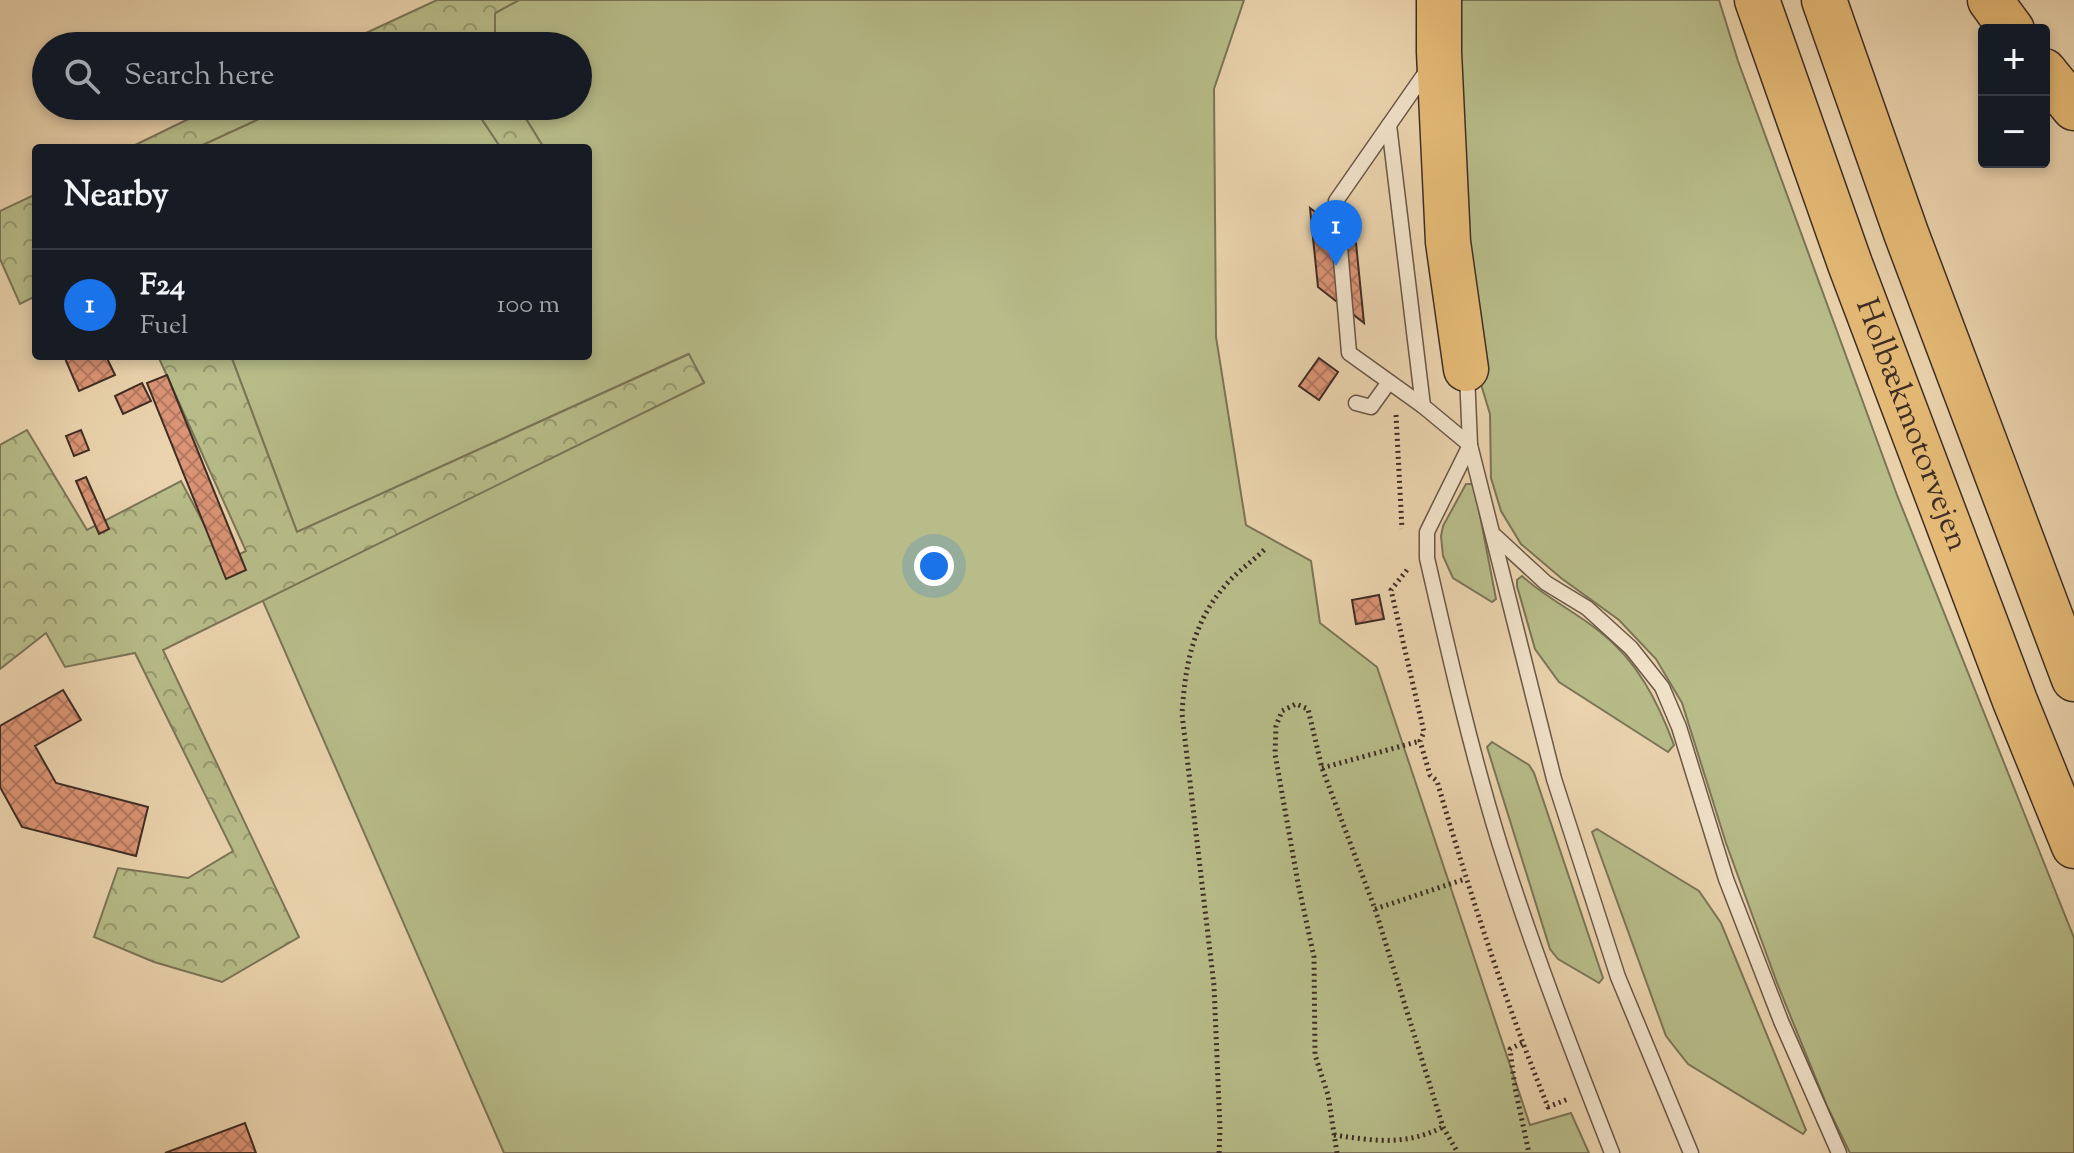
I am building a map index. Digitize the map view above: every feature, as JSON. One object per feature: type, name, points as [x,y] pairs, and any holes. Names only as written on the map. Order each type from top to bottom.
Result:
[{"type":"highway","points":[[1439,0],[1448,242],[1466,369]]},
{"type":"highway","name":"Holbækmotorvejen","points":[[1757,0],[1855,279],[2015,701],[2074,846]]},
{"type":"highway","name":"Holbækmotorvejen","points":[[1824,0],[1906,233],[2074,679]]},
{"type":"highway","points":[[1990,0],[2008,24]]},
{"type":"highway","points":[[2050,78],[2074,108]]},
{"type":"lane","points":[[1439,52],[1336,201],[1349,353],[1423,406],[1470,445]]},
{"type":"lane","points":[[1389,125],[1423,406]]},
{"type":"lane","points":[[1466,369],[1470,445],[1559,794],[1618,977],[1691,1153]]},
{"type":"lane","points":[[1356,403],[1371,407],[1392,384]]},
{"type":"lane","points":[[1470,445],[1427,532],[1427,558],[1462,710],[1500,843],[1541,970],[1612,1153]]},
{"type":"lane","points":[[1494,536],[1546,583],[1587,608],[1631,648],[1662,687],[1679,727],[1737,907],[1781,1021],[1839,1153]]},
{"type":"path","points":[[1392,384],[1403,542]]},
{"type":"path","points":[[1427,543],[1391,590],[1424,732],[1420,741],[1430,775],[1437,781],[1465,879],[1522,1043],[1548,1107],[1588,1091]]},
{"type":"path","points":[[1219,1153],[1214,986],[1182,714],[1185,671],[1200,624],[1224,587],[1265,549]]},
{"type":"path","points":[[1404,557],[1404,573]]},
{"type":"path","points":[[1337,1153],[1328,1095],[1315,1055],[1314,957],[1275,754],[1276,726],[1282,711],[1296,704],[1308,709],[1322,768],[1375,909],[1443,1127],[1458,1153]]},
{"type":"path","points":[[1322,768],[1420,741]]},
{"type":"path","points":[[1375,909],[1465,879]]},
{"type":"path","points":[[1522,1043],[1510,1049],[1529,1153]]},
{"type":"path","points":[[1334,1135],[1400,1141],[1422,1137],[1443,1127]]},
{"type":"green space","points":[[437,0],[519,0],[495,13],[495,32],[368,32]]},
{"type":"green space","points":[[519,0],[1244,0],[1214,89],[1216,337],[1246,525],[1311,561],[1320,623],[1377,667],[1530,1125],[1571,1113],[1589,1153],[504,1153],[262,599],[704,382],[688,354],[297,532],[232,360],[592,360],[592,144],[542,144],[527,120],[592,120],[592,32],[495,32],[495,13]]},
{"type":"green space","points":[[1451,0],[1719,0],[1738,61],[1897,495],[2074,938],[2074,1153],[1850,1153],[1827,1106],[1777,983],[1726,843],[1682,703],[1656,659],[1619,620],[1521,544],[1501,511],[1491,478],[1490,414],[1476,368]]},
{"type":"green space","points":[[186,120],[257,120],[205,144],[137,144]]},
{"type":"green space","points":[[257,120],[482,120],[498,144],[205,144]]},
{"type":"green space","points":[[482,120],[527,120],[542,144],[498,144]]},
{"type":"green space","points":[[32,196],[32,298],[20,304],[0,259],[0,211]]},
{"type":"green space","points":[[689,354],[704,383],[163,650],[299,937],[222,982],[154,962],[94,937],[118,868],[188,878],[233,851],[135,653],[65,667],[46,633],[0,669],[0,445],[27,430],[87,530],[181,481],[224,562],[246,551],[160,360],[232,360],[297,532]]},
{"type":"green space","points":[[1466,484],[1474,484],[1496,599],[1492,602],[1453,578],[1443,556],[1443,526]]},
{"type":"green space","points":[[1522,576],[1599,631],[1635,668],[1661,713],[1674,745],[1668,752],[1559,682],[1535,649],[1517,586],[1517,580]]},
{"type":"green space","points":[[1492,742],[1529,765],[1534,773],[1603,978],[1599,983],[1558,959],[1550,949],[1487,747]]},
{"type":"green space","points":[[1597,829],[1699,891],[1721,923],[1806,1130],[1803,1134],[1688,1064],[1666,1036],[1592,832]]},
{"type":"building","points":[[1310,208],[1356,243],[1364,323],[1318,287]]},
{"type":"building","points":[[1319,358],[1338,372],[1319,400],[1299,386]]},
{"type":"building","points":[[66,360],[108,360],[115,375],[79,391]]},
{"type":"building","points":[[167,375],[246,570],[226,579],[147,383]]},
{"type":"building","points":[[142,383],[151,401],[123,414],[115,396]]},
{"type":"building","points":[[81,430],[89,450],[74,456],[66,436]]},
{"type":"building","points":[[86,477],[109,529],[99,534],[76,481]]},
{"type":"building","points":[[1379,595],[1384,619],[1356,624],[1352,600]]},
{"type":"building","points":[[63,690],[81,720],[35,746],[56,783],[148,807],[136,856],[22,827],[0,787],[0,726]]},
{"type":"building","points":[[245,1123],[256,1153],[165,1153]]},
{"type":"place","name":"F24","points":[[1336,266]]}]
